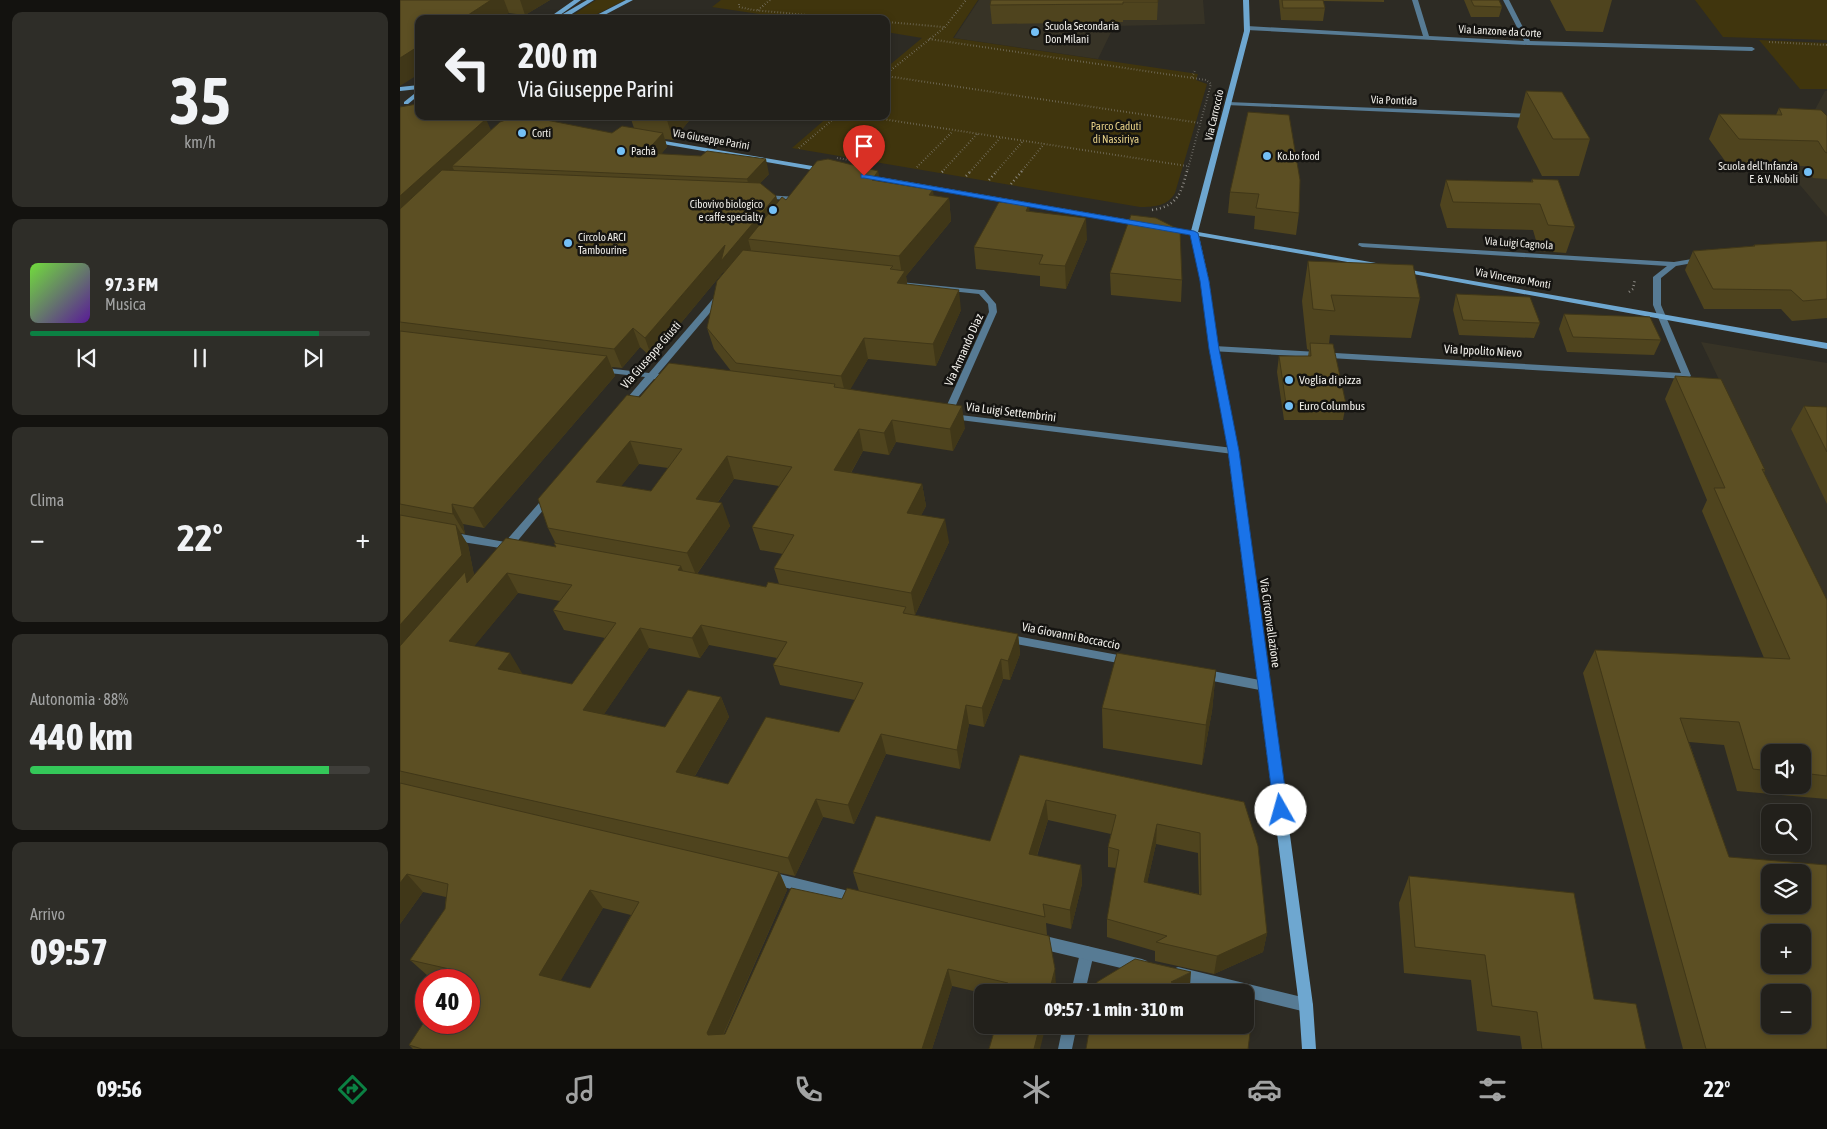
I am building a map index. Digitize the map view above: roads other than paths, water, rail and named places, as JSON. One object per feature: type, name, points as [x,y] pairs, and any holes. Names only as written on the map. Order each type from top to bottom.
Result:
[{"type":"street","points":[[556,15],[578,0]]},
{"type":"street","points":[[567,15],[591,0]]},
{"type":"street","points":[[600,15],[630,0]]},
{"type":"street","points":[[623,4],[637,0]]},
{"type":"street","name":"Via Carroccio","points":[[1194,233],[1247,28],[1246,0]]},
{"type":"street","points":[[1415,0],[1427,38]]},
{"type":"street","points":[[1506,0],[1528,43]]},
{"type":"street","name":"Via Lanzone da Corte","points":[[1247,28],[1528,43],[1752,49]]},
{"type":"street","points":[[400,89],[415,87]]},
{"type":"street","points":[[405,104],[415,95]]},
{"type":"street","name":"Via Pontida","points":[[1228,104],[1540,116]]},
{"type":"street","points":[[511,127],[517,120],[525,121]]},
{"type":"street","name":"Via Giuseppe Parini","points":[[644,139],[836,172]]},
{"type":"street","points":[[820,176],[826,170]]},
{"type":"street","points":[[864,176],[1150,226]]},
{"type":"street","points":[[759,197],[799,199]]},
{"type":"street","points":[[1159,227],[1388,268]]},
{"type":"street","name":"Via Circonvallazione","points":[[1194,233],[1205,281],[1214,349],[1233,451],[1306,1005],[1309,1049]]},
{"type":"street","name":"Via Luigi Cagnola","points":[[1362,245],[1674,264],[1709,258]]},
{"type":"street","points":[[1664,317],[1657,305],[1657,277],[1674,264]]},
{"type":"street","name":"Via Vincenzo Monti","points":[[1398,269],[1827,346]]},
{"type":"street","name":"Via Armando Diaz","points":[[883,282],[981,292],[992,304],[992,312],[942,416]]},
{"type":"street","name":"Via Giuseppe Giusti","points":[[619,413],[726,289]]},
{"type":"street","name":"Via Ippolito Nievo","points":[[1214,349],[1687,376],[1664,317]]},
{"type":"street","points":[[593,368],[676,379]]},
{"type":"street","name":"Via Luigi Settembrini","points":[[942,416],[1233,451]]},
{"type":"street","points":[[495,560],[556,488]]},
{"type":"street","points":[[439,534],[527,549]]},
{"type":"street","name":"Via Giovanni Boccaccio","points":[[993,636],[1139,663]]},
{"type":"street","points":[[1187,672],[1265,686]]},
{"type":"street","points":[[760,876],[874,903]]},
{"type":"street","points":[[792,902],[799,885]]},
{"type":"street","points":[[1019,937],[1306,1005]]},
{"type":"street","points":[[1080,984],[1087,953]]},
{"type":"street","points":[[1064,1049],[1068,1034]]},
{"type":"place","name":"Scuola Secondaria Don Milani","points":[[1035,32]]},
{"type":"place","name":"Corti","points":[[522,133]]},
{"type":"place","name":"Pachà","points":[[621,151]]},
{"type":"place","name":"Ko.bo food","points":[[1267,156]]},
{"type":"place","name":"Scuola dell'Infanzia E. & V. Nobili","points":[[1808,172]]},
{"type":"place","name":"Cibovivo biologico e caffe specialty","points":[[773,210]]},
{"type":"place","name":"Circolo ARCI Tambourine","points":[[568,243]]},
{"type":"place","name":"Voglia di pizza","points":[[1289,380]]},
{"type":"place","name":"Euro Columbus","points":[[1289,406]]},
{"type":"park label","name":"Parco Caduti di Nassiriya","points":[[1116,132]]}]
